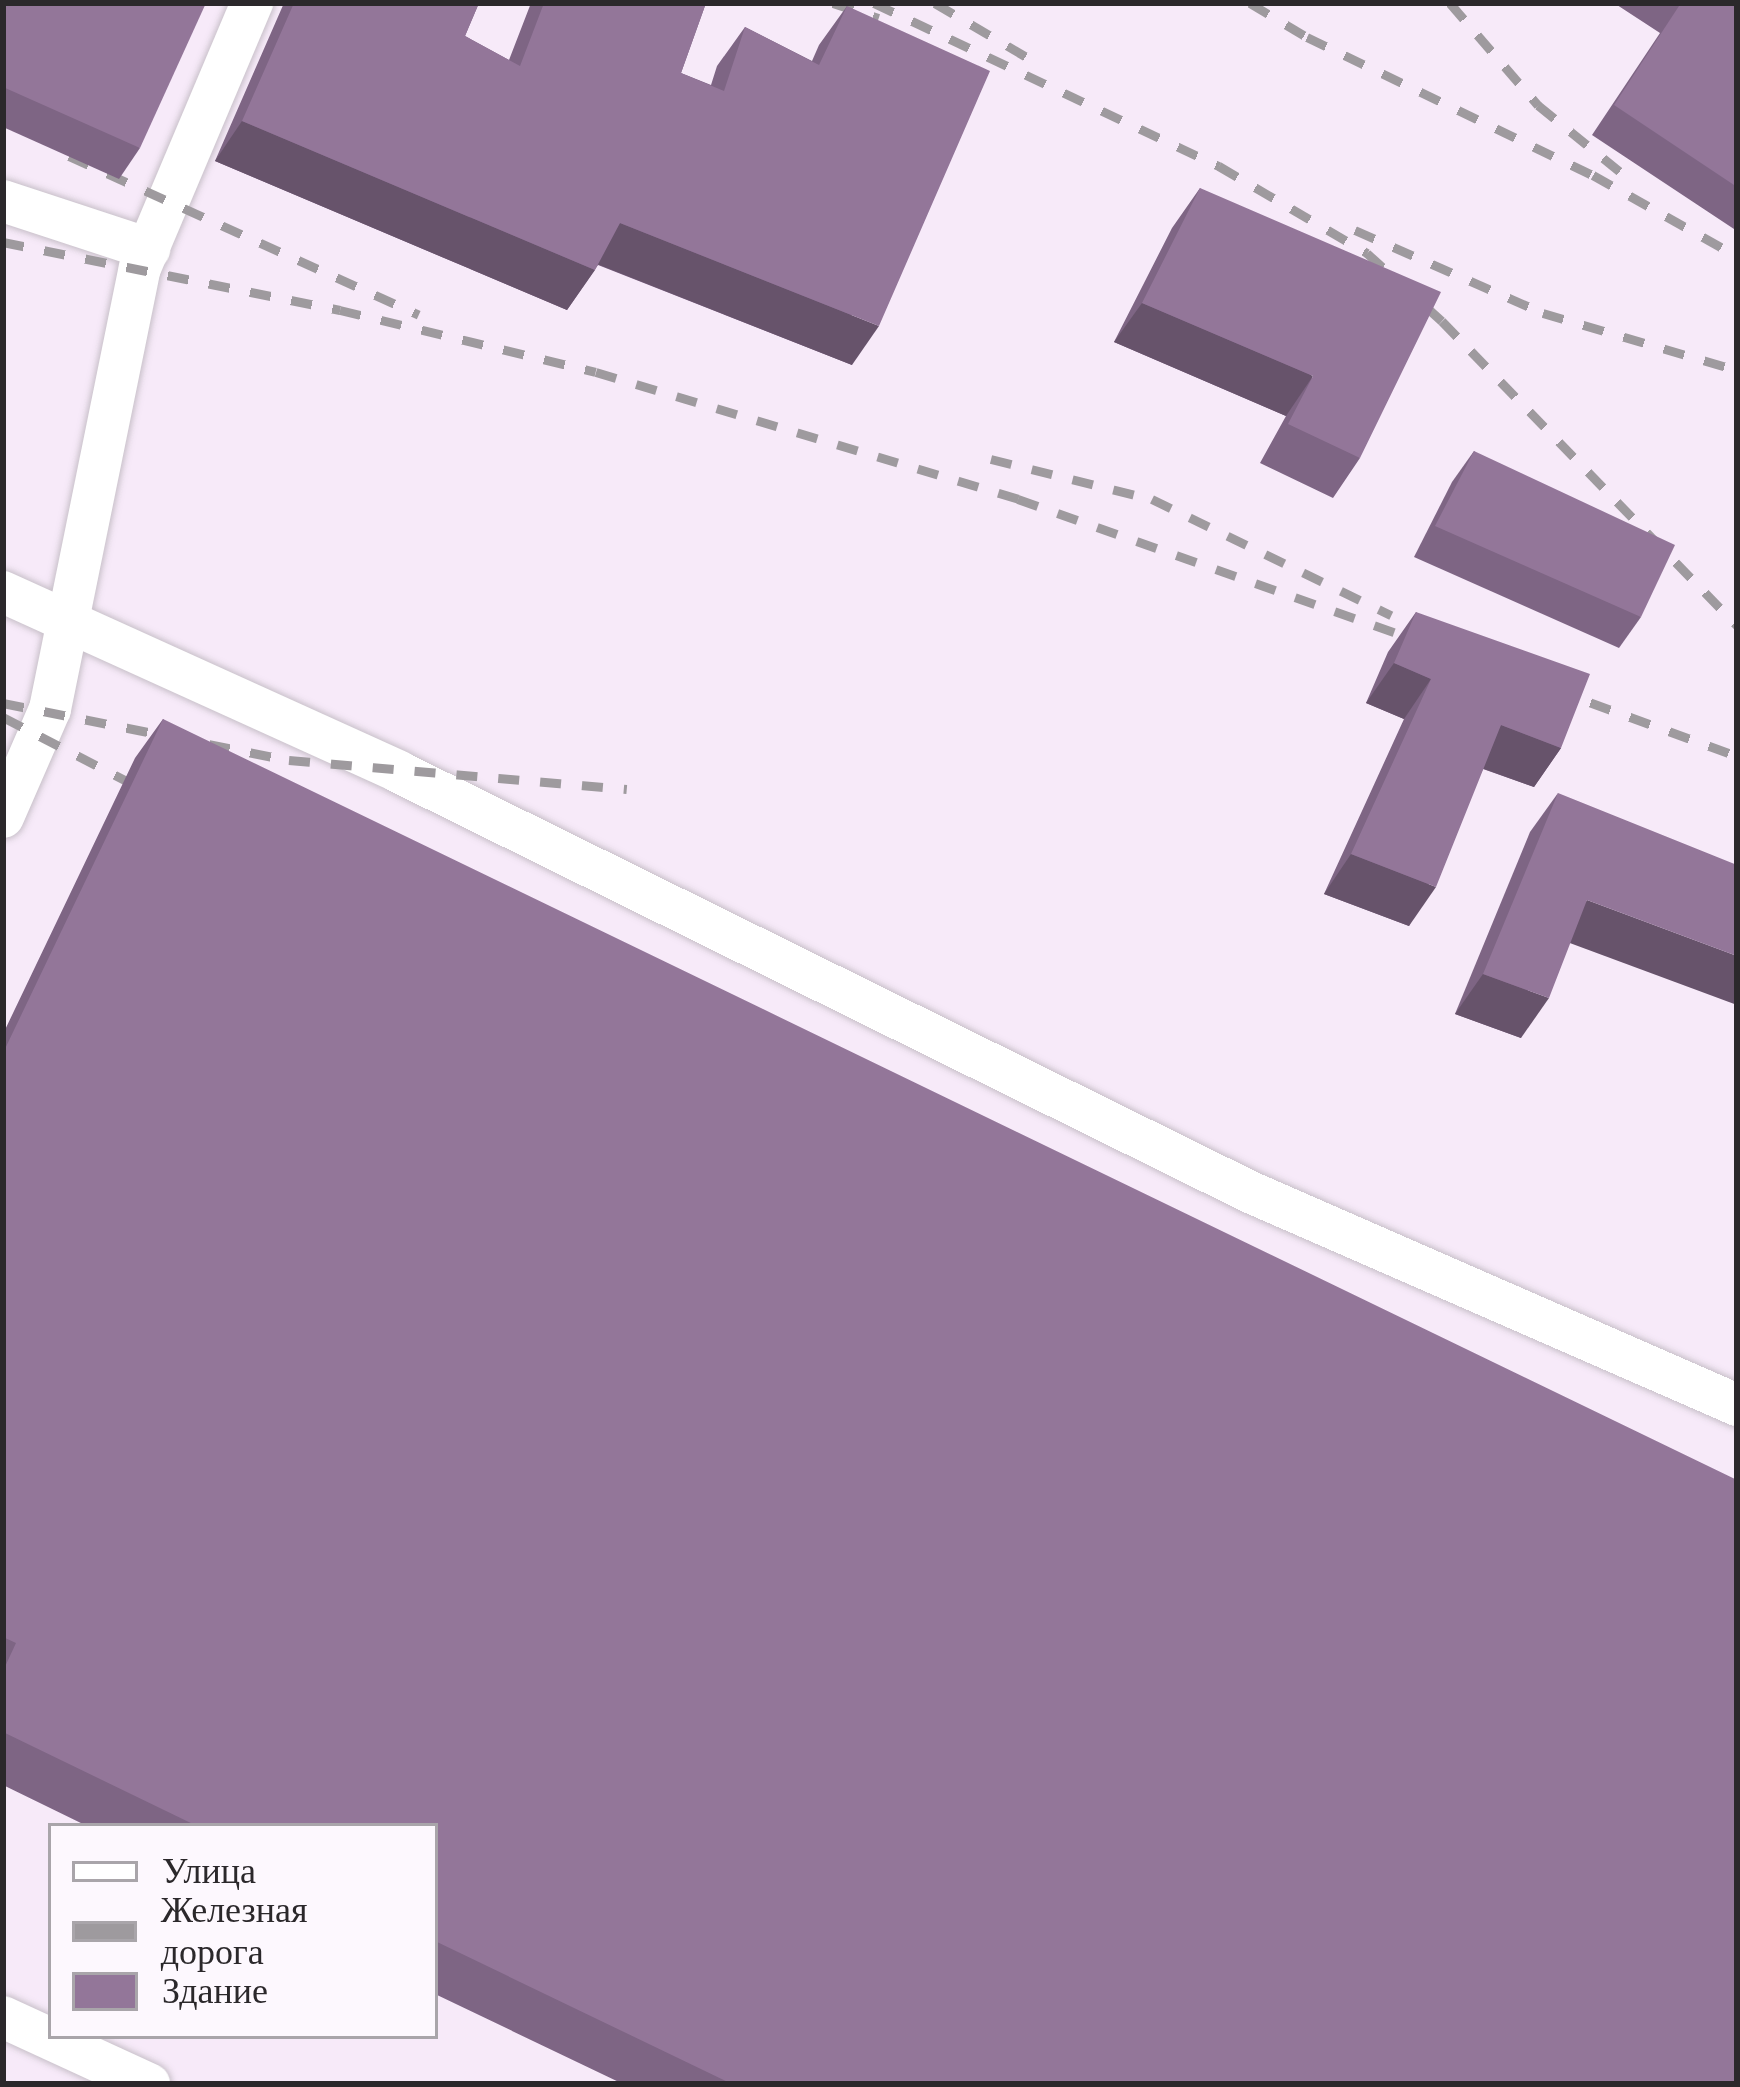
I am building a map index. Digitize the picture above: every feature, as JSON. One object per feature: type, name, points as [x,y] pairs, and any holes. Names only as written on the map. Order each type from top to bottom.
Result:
[{"type":"lane","points":[[3,817],[41,737],[140,268],[252,3]]},
{"type":"lane","points":[[3,201],[149,249]]},
{"type":"lane","points":[[3,592],[399,772],[1250,1192],[1737,1405]]},
{"type":"lane","points":[[3,2017],[48,2038]]},
{"type":"lane","points":[[51,2039],[148,2084]]},
{"type":"shaded area","points":[[3,3],[1737,3],[1737,2084],[3,2084]]},
{"type":"building","points":[[3,3],[206,3],[140,148],[3,87]]},
{"type":"building","points":[[294,3],[479,3],[465,36],[520,66],[544,3],[706,3],[681,73],[724,91],[745,27],[819,65],[847,6],[990,71],[879,326],[620,223],[595,270],[242,121]]},
{"type":"building","points":[[1681,3],[1737,3],[1737,187],[1614,105]]},
{"type":"building","points":[[1200,188],[1441,292],[1360,458],[1288,424],[1313,376],[1142,303]]},
{"type":"building","points":[[1474,451],[1675,545],[1641,617],[1435,526]]},
{"type":"building","points":[[1416,612],[1590,674],[1561,748],[1501,725],[1436,887],[1351,854],[1431,679],[1394,663]]},
{"type":"building","points":[[163,719],[1737,1480],[1737,2084],[732,2084],[438,1942],[438,1823],[191,1823],[3,1732],[3,1671],[16,1643],[3,1637],[3,1053]]},
{"type":"building","points":[[1558,793],[1737,865],[1737,956],[1587,900],[1549,998],[1483,974]]},
{"type":"railway","points":[[833,3],[879,18]]},
{"type":"railway","points":[[874,3],[1219,166],[1367,253],[1442,321],[1737,625]]},
{"type":"railway","points":[[935,3],[1035,62]]},
{"type":"railway","points":[[1250,3],[1307,37],[1593,175],[1737,256]]},
{"type":"railway","points":[[1450,3],[1538,105],[1629,179]]},
{"type":"railway","points":[[69,156],[419,315]]},
{"type":"railway","points":[[1355,230],[1543,313],[1737,370]]},
{"type":"railway","points":[[3,242],[340,310],[596,372],[1018,499],[1433,646]]},
{"type":"railway","points":[[991,459],[1152,499],[1391,615]]},
{"type":"railway","points":[[1551,688],[1737,756]]},
{"type":"railway","points":[[3,703],[289,760],[627,789]]},
{"type":"railway","points":[[3,717],[156,796]]}]
